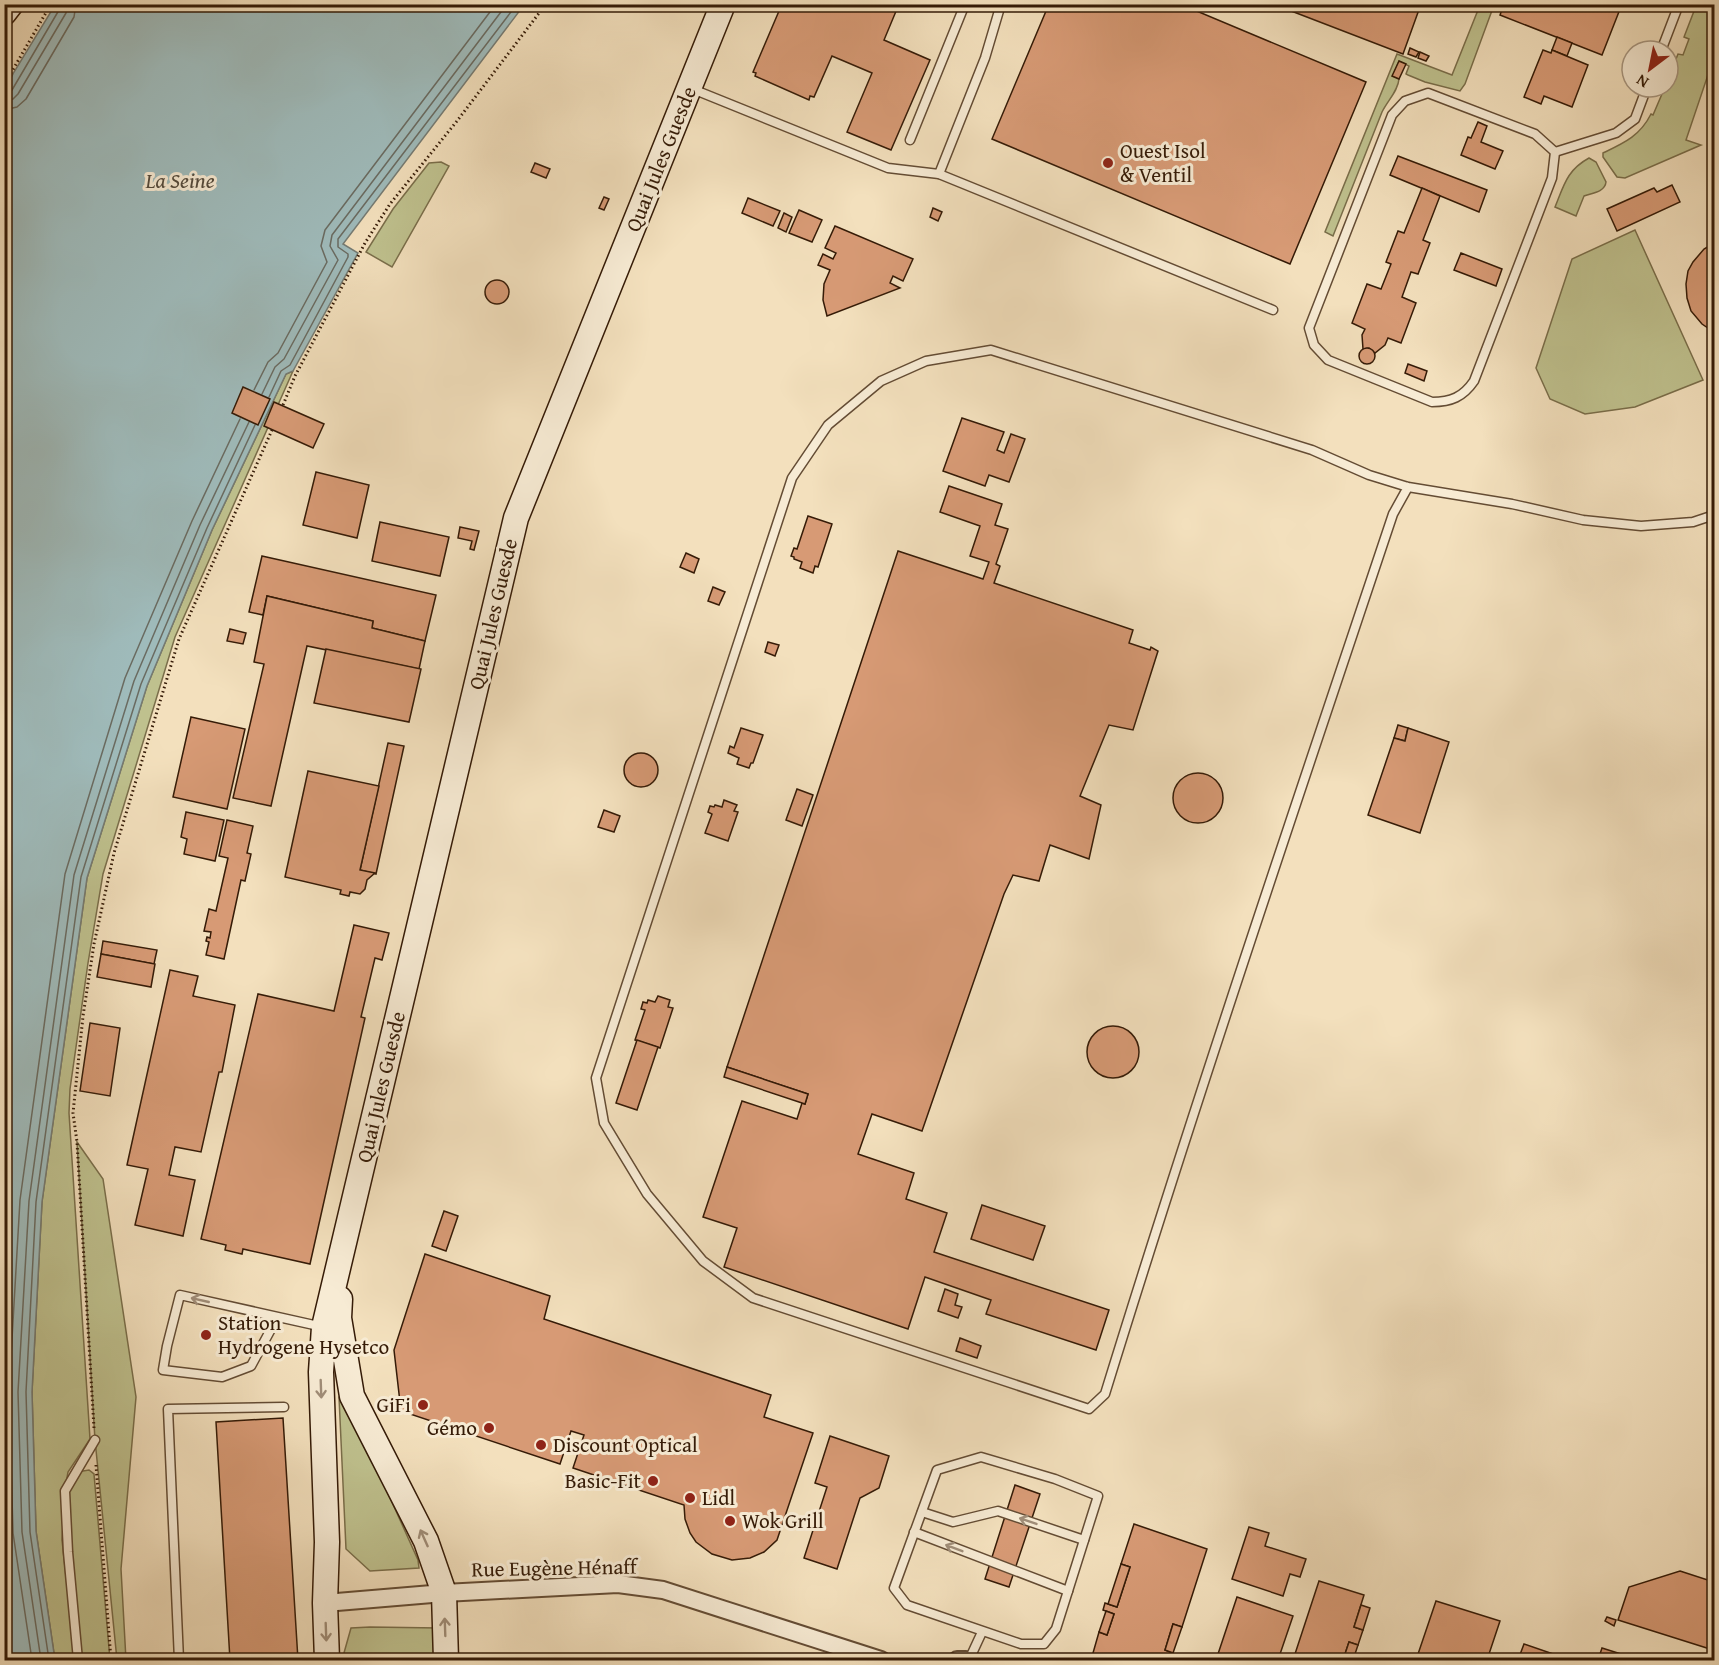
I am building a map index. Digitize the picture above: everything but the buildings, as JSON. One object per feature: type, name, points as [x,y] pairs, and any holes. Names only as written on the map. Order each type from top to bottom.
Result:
[{"type":"main road","points":[[4,13],[11,4]]},
{"type":"main road","name":"Quai Jules Guesde","points":[[327,1660],[325,1603],[327,1542],[321,1372],[324,1327],[516,518],[723,4]]},
{"type":"main road","name":"Quai Jules Guesde","points":[[342,1249],[339,1318],[352,1396],[426,1541],[444,1593],[446,1660]]},
{"type":"street","name":"Rue Eugène Hénaff","points":[[325,1603],[444,1593],[618,1584],[663,1590],[880,1660]]},
{"type":"street","points":[[957,1660],[968,1660]]},
{"type":"lane","points":[[910,140],[965,4]]},
{"type":"lane","points":[[939,174],[985,58],[1001,4]]},
{"type":"lane","points":[[1665,39],[1676,5]]},
{"type":"lane","points":[[690,88],[888,168],[939,174],[1273,310]]},
{"type":"lane","points":[[1428,93],[1535,134],[1555,152],[1552,178],[1474,381],[1467,392],[1444,402],[1432,402],[1328,360],[1314,345],[1309,328],[1392,115],[1405,101],[1428,93]]},
{"type":"lane","points":[[1555,152],[1616,133],[1635,119],[1642,99]]},
{"type":"lane","points":[[1408,487],[1393,514],[1165,1199],[1105,1394],[1089,1410],[753,1298],[703,1261],[647,1194],[604,1123],[596,1078],[792,478],[828,425],[881,381],[926,361],[991,350],[1312,450],[1369,475],[1408,487],[1491,500],[1583,520],[1641,526],[1693,522],[1714,515]]},
{"type":"lane","points":[[277,1317],[251,1366],[222,1377],[163,1370],[180,1295],[324,1327]]},
{"type":"lane","points":[[179,1660],[168,1409],[284,1407]]},
{"type":"lane","points":[[78,1660],[65,1491],[95,1440]]},
{"type":"lane","points":[[981,1457],[1055,1479],[1098,1496],[1056,1629],[1044,1644],[1021,1644],[907,1605],[894,1588],[922,1512],[937,1470],[981,1457]]},
{"type":"lane","points":[[922,1512],[953,1522],[998,1511],[1084,1540]]},
{"type":"lane","points":[[914,1532],[1068,1591]]},
{"type":"lane","points":[[968,1660],[977,1647],[982,1632]]},
{"type":"path","points":[[4,85],[51,4]]},
{"type":"path","points":[[283,405],[295,376],[365,243],[390,204],[546,4]]},
{"type":"path","points":[[111,1660],[77,1142],[73,1113],[83,1016],[94,944],[114,853],[179,639],[272,430]]},
{"type":"green space","points":[[1480,5],[1494,5],[1465,84],[1460,91],[1408,75],[1406,74],[1409,66],[1399,61],[1393,76],[1399,79],[1397,88],[1382,112],[1333,236],[1325,232],[1397,54],[1452,75]]},
{"type":"green space","points":[[1714,5],[1714,57],[1686,140],[1701,145],[1625,178],[1617,177],[1603,157],[1603,153],[1631,138],[1642,128],[1651,114],[1653,115],[1660,99],[1680,99],[1680,54],[1683,55],[1689,39],[1684,37],[1696,6]]},
{"type":"green space","points":[[1589,158],[1596,162],[1606,182],[1603,188],[1584,196],[1576,216],[1555,207],[1571,173]]},
{"type":"green space","points":[[441,162],[449,166],[392,267],[366,252],[393,209],[429,163]]},
{"type":"green space","points":[[1635,230],[1703,380],[1635,407],[1585,414],[1550,399],[1536,368],[1572,259]]},
{"type":"green space","points":[[293,371],[175,637],[103,874],[70,1089],[69,1113],[90,1439],[68,1472],[65,1489],[77,1472],[89,1470],[94,1474],[110,1660],[79,1660],[65,1495],[62,1540],[75,1660],[55,1660],[36,1531],[32,1392],[42,1202],[87,878],[147,686],[212,530],[286,374]]},
{"type":"green space","points":[[77,1142],[103,1179],[136,1397],[121,1569],[126,1660],[117,1660],[95,1440]]},
{"type":"green space","points":[[343,1393],[418,1560],[419,1568],[370,1571],[346,1549],[339,1397]]},
{"type":"green space","points":[[351,1628],[439,1628],[440,1660],[342,1660]]},
{"type":"water","name":"La Seine","points":[[55,5],[524,5],[343,244],[358,253],[293,371],[286,374],[212,530],[147,686],[87,878],[42,1202],[32,1392],[36,1531],[55,1660],[4,1660],[4,92]]},
{"type":"place","name":"Ouest Isol & Ventil","points":[[1108,163]]},
{"type":"place","name":"Station Hydrogene Hysetco","points":[[206,1335]]},
{"type":"place","name":"GiFi","points":[[423,1405]]},
{"type":"place","name":"Gémo","points":[[489,1428]]},
{"type":"place","name":"Discount Optical","points":[[541,1445]]},
{"type":"place","name":"Basic-Fit","points":[[653,1481]]},
{"type":"place","name":"Lidl","points":[[690,1498]]},
{"type":"place","name":"Wok Grill","points":[[730,1521]]}]
